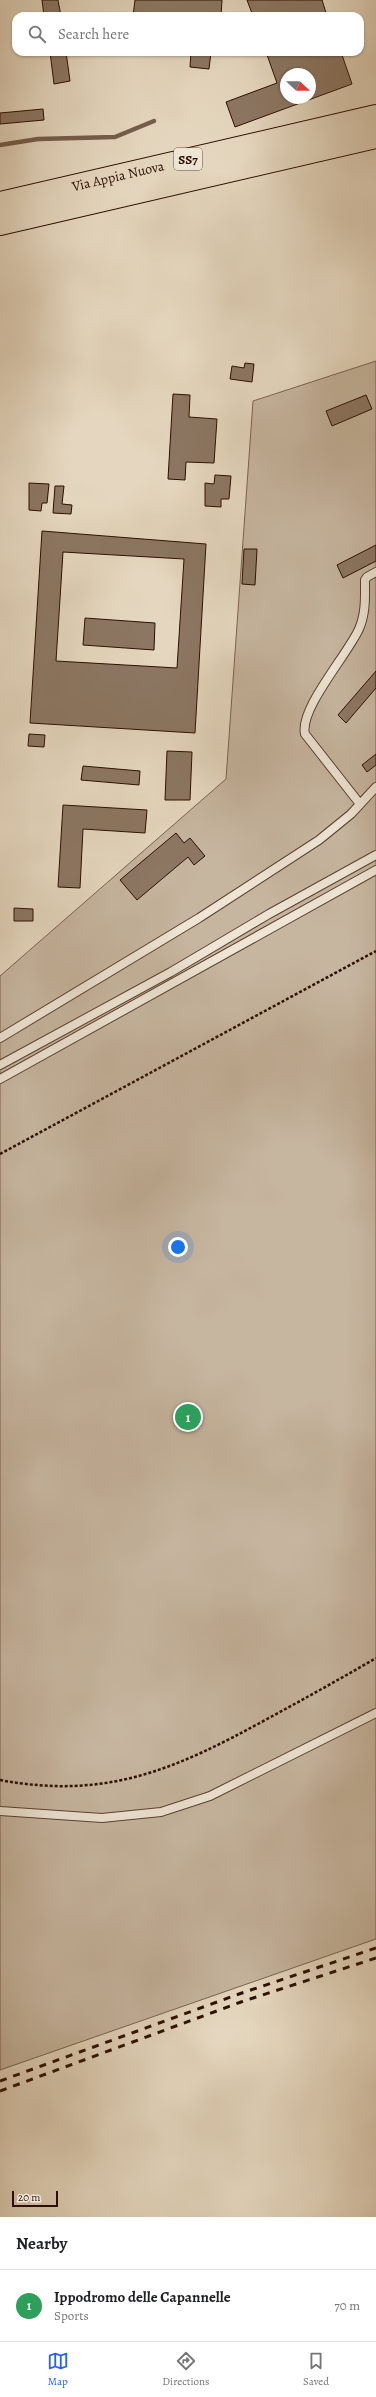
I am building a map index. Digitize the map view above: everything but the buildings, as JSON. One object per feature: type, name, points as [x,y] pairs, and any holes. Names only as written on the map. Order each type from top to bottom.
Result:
[{"type":"main road","name":"Via Appia Nuova","points":[[0,203],[376,116]]},
{"type":"main road","name":"Via Appia Nuova","points":[[0,224],[376,137]]},
{"type":"lane","points":[[360,804],[305,734],[304,727],[310,708],[360,627],[365,609],[365,580],[367,576],[376,572]]},
{"type":"lane","points":[[0,1038],[200,918],[320,840],[360,804],[376,787]]},
{"type":"lane","points":[[0,1065],[171,972],[269,914],[376,855]]},
{"type":"lane","points":[[0,1079],[376,870]]},
{"type":"lane","points":[[0,1812],[102,1818],[161,1812],[210,1796],[376,1713]]},
{"type":"path","points":[[0,1154],[376,951]]},
{"type":"path","points":[[0,1780],[47,1786],[78,1787],[112,1783],[156,1772],[218,1746],[376,1658]]},
{"type":"shaded area","points":[[376,361],[376,1939],[0,2070],[0,976],[226,779],[253,401]]},
{"type":"waterway","points":[[0,145],[38,139],[115,137],[154,121]]},
{"type":"railway","points":[[0,2081],[239,1994],[376,1948]]},
{"type":"railway","points":[[0,2091],[241,2002],[376,1958]]},
{"type":"place","name":"Ippodromo delle Capannelle","points":[[188,1417]]}]
